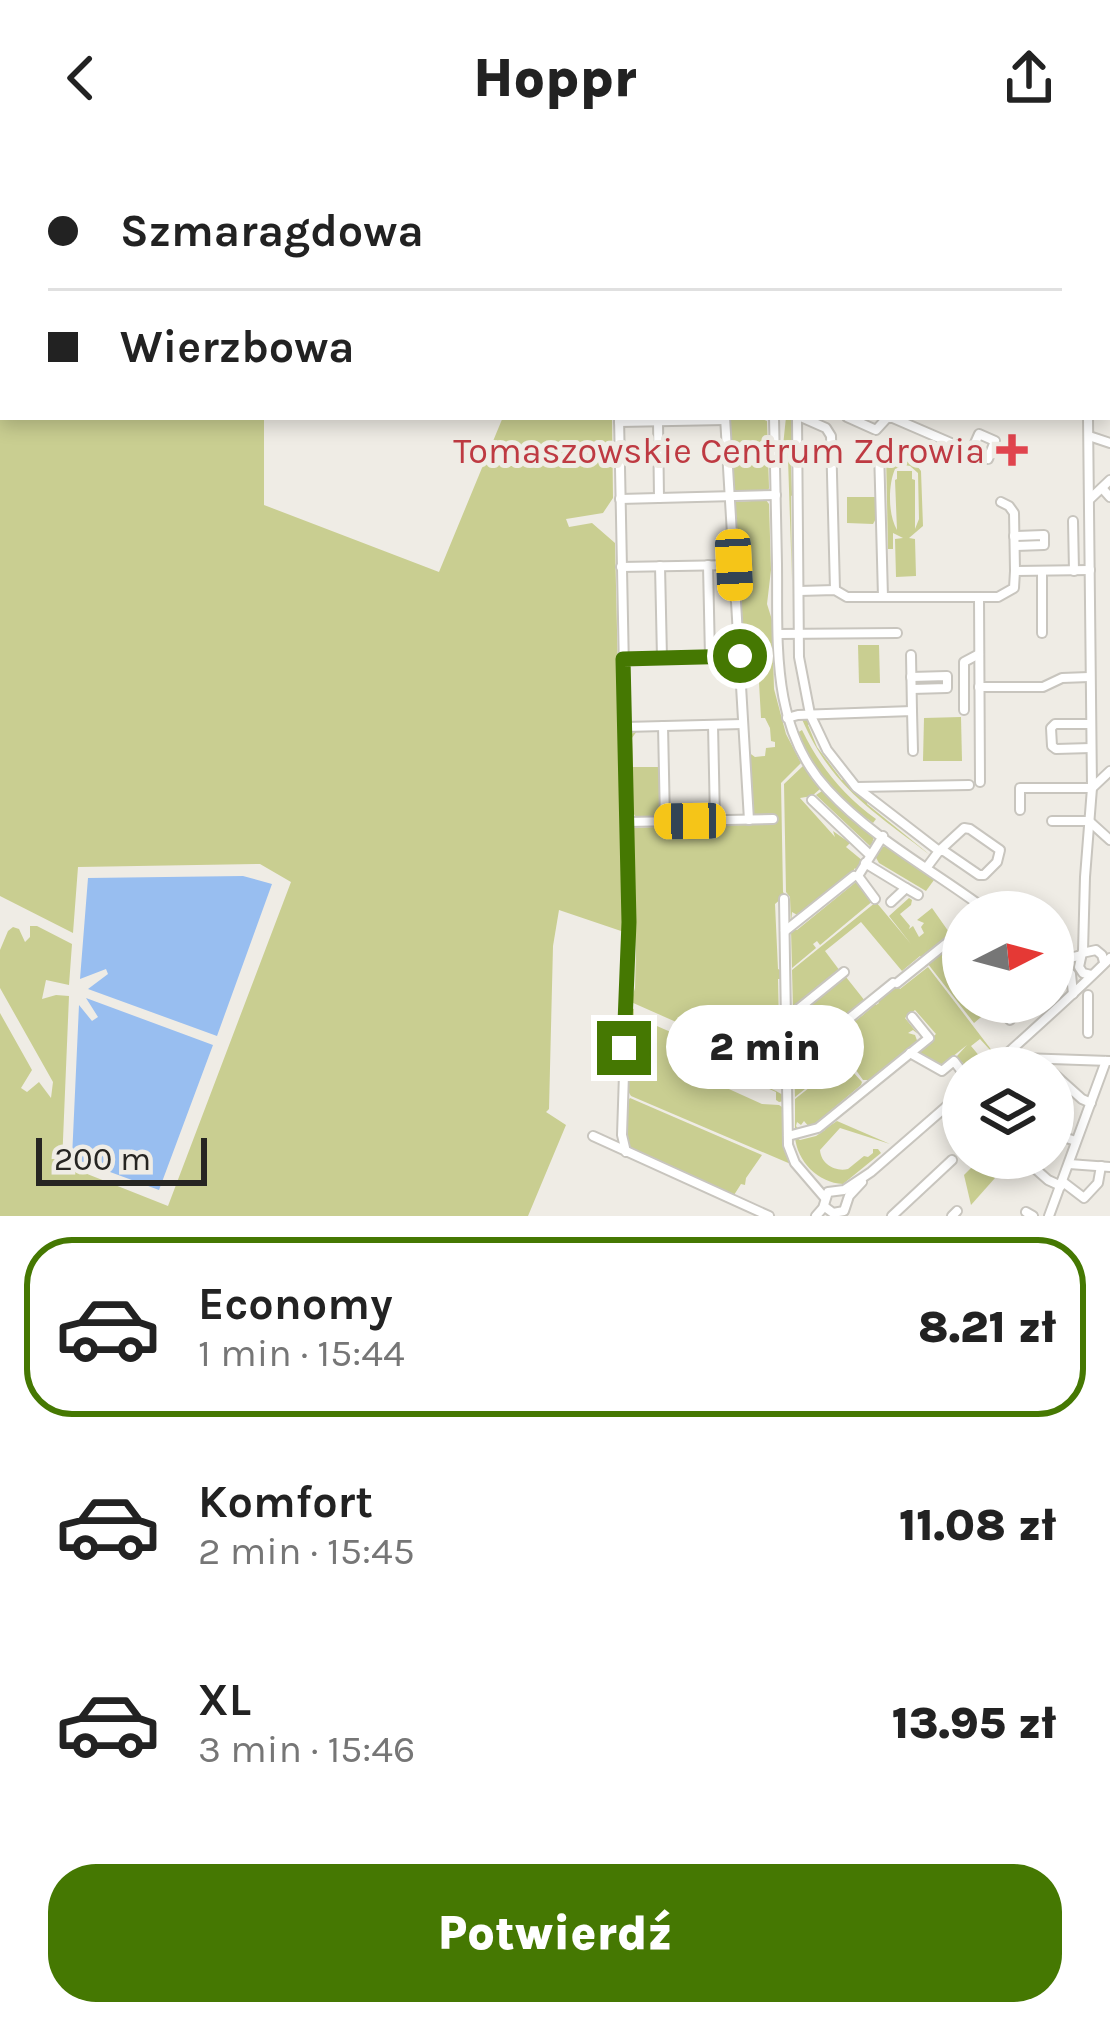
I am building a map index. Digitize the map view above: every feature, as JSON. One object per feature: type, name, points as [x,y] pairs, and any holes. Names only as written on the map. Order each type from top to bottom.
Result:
[{"type":"street","points":[[619,420],[629,928],[622,1135],[626,1152]]},
{"type":"street","points":[[638,420],[680,420]]},
{"type":"street","points":[[725,420],[749,820]]},
{"type":"street","points":[[774,420],[779,674],[787,718],[806,761],[825,788],[853,814],[962,891]]},
{"type":"street","points":[[799,420],[800,669],[811,714],[827,750],[856,787],[939,851],[979,875],[1001,854],[997,846],[970,829],[958,831],[939,851],[927,867]]},
{"type":"street","points":[[806,420],[826,428],[831,436],[835,590]]},
{"type":"street","points":[[854,420],[876,430],[885,420]]},
{"type":"street","points":[[898,420],[971,452]]},
{"type":"street","points":[[1014,1047],[1090,975],[1100,971],[1085,930],[1084,900],[1092,788],[1090,570],[1098,486],[1088,420]]},
{"type":"street","points":[[658,421],[659,498]]},
{"type":"street","points":[[1088,436],[1110,443]]},
{"type":"street","points":[[879,449],[883,598]]},
{"type":"street","points":[[1098,486],[1110,497]]},
{"type":"street","points":[[620,499],[776,495]]},
{"type":"street","points":[[799,591],[835,590],[843,597],[998,597],[1014,588],[1015,571],[1012,509],[1001,502]]},
{"type":"street","points":[[1073,521],[1074,571]]},
{"type":"street","points":[[708,565],[710,657]]},
{"type":"street","points":[[621,567],[734,565]]},
{"type":"street","points":[[660,566],[662,658]]},
{"type":"street","points":[[1015,571],[1090,570]]},
{"type":"street","points":[[1042,572],[1042,633]]},
{"type":"street","points":[[856,787],[974,784],[979,597]]},
{"type":"street","points":[[778,634],[897,633]]},
{"type":"street","points":[[964,710],[964,662],[979,654]]},
{"type":"street","points":[[911,655],[913,751]]},
{"type":"street","points":[[623,659],[740,656]]},
{"type":"street","points":[[911,677],[947,676],[947,688],[912,689]]},
{"type":"street","points":[[979,687],[1043,687],[1063,678],[1089,676]]},
{"type":"street","points":[[787,718],[912,711]]},
{"type":"street","points":[[625,727],[743,724]]},
{"type":"street","points":[[1090,724],[1055,724],[1052,746],[1091,748]]},
{"type":"street","points":[[713,725],[715,820]]},
{"type":"street","points":[[663,726],[665,821]]},
{"type":"street","points":[[1020,810],[1020,788],[1092,788],[1110,771]]},
{"type":"street","points":[[812,800],[868,859],[918,895]]},
{"type":"street","points":[[627,822],[773,819]]},
{"type":"street","points":[[1052,821],[1089,820],[1110,840]]},
{"type":"street","points":[[875,898],[858,875],[883,836]]},
{"type":"street","points":[[784,932],[854,876]]},
{"type":"street","points":[[891,902],[906,888]]},
{"type":"street","points":[[784,899],[791,1158],[835,1207],[942,1110]]},
{"type":"street","points":[[787,1069],[942,946]]},
{"type":"street","points":[[1090,975],[1093,958]]},
{"type":"street","points":[[1075,993],[1093,958]]},
{"type":"street","points":[[786,1019],[844,972]]},
{"type":"street","points":[[1074,987],[1075,993]]},
{"type":"street","points":[[1088,995],[1088,1033]]},
{"type":"street","points":[[788,1136],[818,1128],[929,1038],[912,1017]]},
{"type":"street","points":[[1026,1047],[1027,1036]]},
{"type":"street","points":[[910,1053],[942,1071]]},
{"type":"street","points":[[1074,1060],[1078,1060]]},
{"type":"street","points":[[1074,1060],[1108,1061],[1074,1148]]},
{"type":"street","points":[[1074,1092],[1090,1103]]},
{"type":"street","points":[[593,1136],[769,1216]]},
{"type":"street","points":[[1047,1179],[1084,1198],[1106,1167],[1074,1164]]},
{"type":"street","points":[[892,1216],[942,1169]]},
{"type":"street","points":[[1049,1216],[1064,1179]]},
{"type":"green space","points":[[0,420],[264,420],[264,505],[439,572],[502,420],[612,420],[613,498],[603,513],[566,519],[569,527],[592,523],[615,543],[624,932],[559,910],[553,946],[546,1112],[566,1125],[528,1216],[0,1216],[0,1013],[32,1070],[21,1088],[27,1092],[39,1082],[51,1098],[53,1082],[0,988],[0,950],[8,931],[19,929],[25,942],[30,926],[37,926],[72,944],[69,985],[46,980],[42,999],[69,996],[62,1164],[168,1206],[291,882],[260,864],[78,867],[73,933],[0,896]]},
{"type":"green space","points":[[729,420],[767,421],[768,491],[736,492]]},
{"type":"green space","points":[[786,420],[793,420],[792,580],[788,459],[783,446]]},
{"type":"green space","points":[[886,453],[890,453],[891,466],[908,461],[921,471],[923,526],[909,538],[915,539],[916,576],[896,577],[895,539],[903,538],[893,533],[893,549],[888,549]],"holes":[[[910,466],[918,473],[919,519],[915,529],[912,471],[897,471],[897,530],[891,483],[895,469]]]},
{"type":"green space","points":[[847,497],[877,497],[873,524],[847,523]]},
{"type":"green space","points":[[766,500],[774,689],[786,734],[801,763],[781,783],[783,892],[788,898],[789,925],[782,898],[775,904],[778,969],[782,971],[778,979],[780,1068],[631,1002],[636,952],[633,828],[773,822],[751,814],[748,752],[765,756],[766,748],[775,747],[775,742],[761,718],[758,665],[743,665],[735,554],[739,553],[735,502]]},
{"type":"green space","points":[[858,645],[879,645],[880,683],[859,683]]},
{"type":"green space","points":[[801,717],[810,719],[817,747],[842,780],[930,855],[872,810],[840,780],[826,762],[813,741]]},
{"type":"green space","points":[[961,717],[962,761],[923,761],[924,718]]},
{"type":"green space","points":[[802,730],[843,790],[876,819],[873,823],[819,772],[797,733]]},
{"type":"green space","points":[[637,731],[632,738],[633,767],[659,767],[657,817],[636,817],[631,810],[629,735]]},
{"type":"green space","points":[[803,766],[820,789],[800,798],[863,861],[857,871],[855,868],[799,916],[792,912],[791,924],[784,784]]},
{"type":"green space","points":[[822,791],[874,837],[871,847],[816,795]]},
{"type":"green space","points":[[886,846],[934,880],[926,891],[879,863],[875,856]]},
{"type":"green space","points":[[855,879],[874,900],[820,945],[813,944],[816,948],[792,968],[791,930],[797,930]]},
{"type":"green space","points":[[912,900],[900,914],[919,937],[924,923],[917,920],[932,908],[942,922],[942,942],[902,971],[861,922],[825,951],[840,971],[793,1009],[792,970],[876,902],[911,944],[889,916]]},
{"type":"green space","points":[[942,952],[942,982],[928,964]]},
{"type":"green space","points":[[928,967],[942,985],[942,1023],[971,1023],[989,1047],[980,1039],[972,1047],[942,1047],[942,1065],[916,1052],[936,1034],[915,1010],[905,1018],[918,1034],[908,1033],[918,1043],[872,1080],[863,1080],[846,1056],[795,1097],[794,1064],[797,1067],[863,1015],[873,1001],[879,1003],[876,998],[895,983],[900,989]]},
{"type":"green space","points":[[846,977],[865,1001],[812,1044],[807,1033],[802,1033],[798,1038],[806,1048],[794,1058],[793,1018]]},
{"type":"green space","points":[[631,1008],[634,1016],[689,1040],[687,1052],[783,1095],[784,1101],[779,1102],[776,1092],[689,1053],[688,1064],[718,1079],[720,1085],[785,1109],[787,1153],[793,1165],[631,1096]]},
{"type":"green space","points":[[843,1061],[861,1085],[810,1128],[804,1121],[797,1122],[799,1130],[806,1129],[795,1133],[795,1099]]},
{"type":"green space","points":[[630,1098],[762,1155],[745,1185],[734,1195],[628,1147]]},
{"type":"green space","points":[[837,1121],[890,1144],[840,1128],[820,1150],[830,1166],[848,1169],[873,1149],[881,1153],[843,1184],[825,1180],[810,1169],[795,1137],[816,1136]]},
{"type":"green space","points":[[965,1179],[994,1179],[971,1205]]},
{"type":"water","points":[[243,876],[272,884],[217,1036],[88,989],[108,974],[106,969],[80,979],[88,878]]},
{"type":"water","points":[[86,998],[213,1045],[159,1190],[72,1158],[79,1005],[92,1021],[98,1017]]},
{"type":"place","name":"Tomaszowskie Centrum Zdrowia","points":[[1012,450]]},
{"type":"route","points":[[624,1048],[629,922],[623,659],[740,656]]}]
